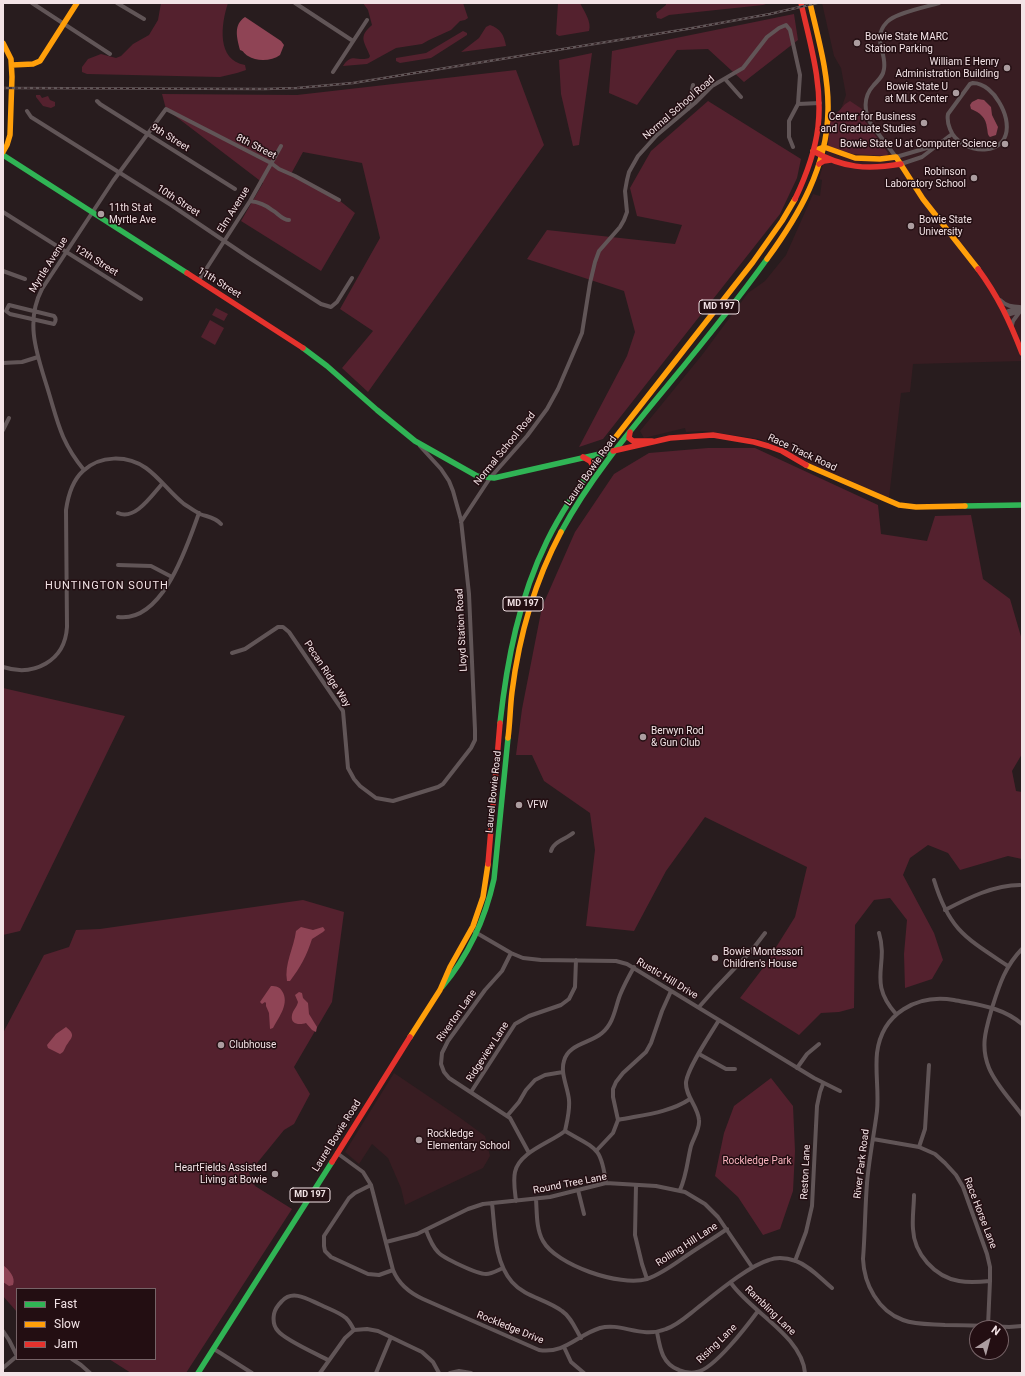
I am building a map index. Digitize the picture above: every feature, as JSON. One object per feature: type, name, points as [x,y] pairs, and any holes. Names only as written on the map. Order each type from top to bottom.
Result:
[{"type":"main road","points":[[12,65],[32,64],[38,62],[77,3]]},
{"type":"main road","name":"Laurel Bowie Road","points":[[440,990],[446,973],[472,929],[487,876],[504,687],[517,622],[546,542],[560,518],[605,452],[749,268],[784,220],[799,193],[813,151],[818,130],[820,103],[815,62],[801,3]]},
{"type":"main road","name":"Laurel Bowie Road","points":[[198,1373],[440,990],[452,976],[466,955],[477,933],[488,905],[494,879],[513,685],[519,650],[544,567],[559,536],[582,498],[630,432],[723,316],[788,230],[808,194],[824,147],[828,113],[824,64],[810,3]]},
{"type":"main road","points":[[3,43],[9,53],[12,65],[10,134],[3,154]]},
{"type":"main road","points":[[813,151],[824,147],[855,158],[880,159],[896,157],[927,205],[984,276],[1019,335],[1022,353]]},
{"type":"main road","points":[[813,151],[821,156],[851,167],[876,168],[901,164]]},
{"type":"main road","name":"11th Street","points":[[3,154],[279,331],[314,356],[415,441]]},
{"type":"main road","points":[[818,164],[824,160],[831,160]]},
{"type":"main road","points":[[630,432],[630,438],[633,442],[652,441]]},
{"type":"main road","name":"Race Track Road","points":[[415,441],[476,476],[490,478],[652,441],[680,437],[713,435],[754,442],[782,451],[815,469],[906,507],[1022,505]]},
{"type":"main road","points":[[582,457],[592,462],[594,468]]},
{"type":"street","points":[[32,3],[110,54]]},
{"type":"street","points":[[116,3],[144,19]]},
{"type":"street","points":[[295,3],[353,41]]},
{"type":"street","points":[[937,146],[896,157],[871,124],[866,107],[868,93],[880,79],[884,70],[884,62],[879,38],[885,24],[894,17],[939,3]]},
{"type":"street","points":[[333,72],[367,20]]},
{"type":"street","name":"Normal School Road","points":[[461,521],[490,478],[531,432],[547,409],[563,377],[582,333],[590,283],[599,251],[616,232],[624,220],[627,212],[625,191],[629,172],[638,156],[649,143],[712,86],[743,68],[767,38],[786,25],[790,30],[800,71],[798,104],[789,121],[789,137],[793,147]]},
{"type":"street","points":[[725,79],[741,97]]},
{"type":"street","points":[[975,83],[984,86],[999,101],[1005,115],[1007,128],[1006,135],[1002,143],[994,147],[978,149],[967,146],[952,134],[948,121],[948,114],[970,84],[975,83]]},
{"type":"street","points":[[688,109],[693,85]]},
{"type":"street","name":"9th Street","points":[[96,100],[100,104],[235,189]]},
{"type":"street","points":[[798,104],[820,103]]},
{"type":"street","name":"Myrtle Avenue","points":[[84,470],[69,451],[59,430],[34,341],[33,320],[35,311],[39,295],[92,212],[166,109]]},
{"type":"street","name":"8th Street","points":[[166,109],[272,163],[279,169],[339,200]]},
{"type":"street","name":"10th Street","points":[[27,111],[31,117],[178,209],[321,304],[331,307],[337,302],[352,278]]},
{"type":"street","points":[[901,164],[922,157],[952,134]]},
{"type":"street","name":"Elm Avenue","points":[[198,280],[250,201],[281,146]]},
{"type":"street","points":[[250,201],[263,205],[273,210],[285,220],[289,220]]},
{"type":"street","name":"12th Street","points":[[3,212],[140,298]]},
{"type":"street","points":[[3,271],[25,279]]},
{"type":"street","points":[[997,297],[1004,304],[1021,308]]},
{"type":"street","points":[[9,305],[35,311],[54,316],[56,318],[54,324],[10,314],[8,313],[7,309],[9,305]]},
{"type":"street","points":[[1006,313],[1021,308]]},
{"type":"street","points":[[1012,325],[1021,308]]},
{"type":"street","points":[[3,363],[17,362],[38,357]]},
{"type":"street","points":[[3,430],[10,418]]},
{"type":"street","name":"Lloyd Station Road","points":[[407,797],[443,784],[471,748],[475,740],[469,600],[461,521],[449,481],[441,468],[415,441]]},
{"type":"street","points":[[3,667],[23,671],[38,668],[52,658],[65,641],[68,627],[66,510],[69,493],[84,470],[103,460],[123,459],[134,462],[146,468],[182,502],[199,513],[218,520],[221,524]]},
{"type":"street","points":[[118,513],[126,515],[135,511],[162,484]]},
{"type":"street","points":[[118,617],[124,618],[134,615],[152,606],[159,598],[184,555],[199,513]]},
{"type":"street","points":[[118,565],[151,566],[172,576]]},
{"type":"street","name":"Pecan Ridge Way","points":[[232,653],[245,649],[274,628],[281,627],[286,629],[343,711],[348,768],[354,779],[364,790],[376,798],[393,800],[407,797]]},
{"type":"street","points":[[551,851],[555,844],[573,834]]},
{"type":"street","points":[[934,880],[940,899],[951,921],[967,938],[1008,966]]},
{"type":"street","points":[[945,910],[980,894],[1009,885],[1020,885]]},
{"type":"street","name":"Rustic Hill Drive","points":[[472,929],[518,957],[531,959],[616,961],[634,967],[823,1084],[840,1091]]},
{"type":"street","points":[[699,1007],[752,950],[765,933]]},
{"type":"street","points":[[879,933],[882,942],[880,979],[881,989],[885,1000],[896,1014]]},
{"type":"street","points":[[1022,949],[1008,966],[1002,978],[984,1032],[986,1058],[993,1076],[1022,1115]]},
{"type":"street","name":"Riverton Lane","points":[[511,953],[502,971],[449,1039],[442,1053],[441,1064],[445,1074],[507,1116],[512,1122],[529,1153]]},
{"type":"street","name":"Ridgeview Lane","points":[[471,1092],[516,1024],[529,1016],[560,1005],[569,999],[575,986],[576,960]]},
{"type":"street","points":[[516,1201],[514,1180],[516,1170],[520,1162],[529,1153],[553,1140],[565,1131],[569,1102],[563,1072],[563,1062],[570,1052],[600,1035],[609,1025],[614,1015],[620,994],[634,967]]},
{"type":"street","points":[[597,1150],[613,1132],[618,1120],[613,1103],[614,1086],[623,1073],[646,1052],[654,1036],[662,1011],[671,991]]},
{"type":"street","name":"River Park Road","points":[[969,1325],[910,1322],[901,1319],[881,1304],[871,1291],[864,1271],[863,1259],[867,1182],[877,1100],[876,1077],[878,1046],[886,1027],[896,1014],[914,1003],[931,999],[944,998],[992,1007],[1005,1012],[1022,1024]]},
{"type":"street","points":[[680,1190],[686,1174],[691,1147],[699,1124],[698,1115],[687,1090],[686,1080],[718,1020]]},
{"type":"street","points":[[797,1068],[807,1054],[819,1044]]},
{"type":"street","points":[[699,1054],[726,1069],[735,1069]]},
{"type":"street","points":[[919,1147],[925,1129],[929,1065]]},
{"type":"street","points":[[507,1116],[535,1080],[545,1075],[563,1072]]},
{"type":"street","name":"Reston Lane","points":[[795,1261],[806,1232],[812,1206],[817,1106],[823,1084]]},
{"type":"street","points":[[618,1120],[669,1109],[690,1099]]},
{"type":"street","points":[[565,1131],[597,1150],[602,1160],[606,1183]]},
{"type":"street","name":"Race Horse Lane","points":[[873,1139],[919,1147],[935,1154],[956,1175],[963,1187],[987,1254],[990,1267],[991,1300],[989,1320]]},
{"type":"street","name":"Rockledge Drive","points":[[337,1153],[363,1172],[371,1184],[393,1270],[397,1279],[406,1290],[534,1348],[548,1350],[564,1347],[594,1331],[608,1327],[646,1333],[657,1332],[683,1320],[752,1267],[773,1259],[782,1258],[795,1261],[806,1266],[832,1288]]},
{"type":"street","name":"Round Tree Lane","points":[[386,1242],[417,1234],[468,1209],[483,1204],[561,1195],[606,1183],[636,1185],[680,1190],[690,1194],[705,1204],[714,1212],[727,1229],[752,1267]]},
{"type":"street","points":[[371,1184],[354,1193],[346,1200],[324,1236],[325,1251],[331,1257],[368,1274],[379,1275],[393,1270]]},
{"type":"street","points":[[636,1185],[635,1235],[647,1279]]},
{"type":"street","points":[[578,1190],[584,1214]]},
{"type":"street","points":[[914,1195],[913,1230],[917,1247],[926,1262],[939,1273],[948,1278],[974,1283],[990,1281]]},
{"type":"street","name":"Rolling Hill Lane","points":[[536,1199],[541,1238],[547,1248],[566,1262],[596,1274],[625,1280],[647,1279],[668,1268],[727,1229]]},
{"type":"street","points":[[492,1203],[497,1249],[503,1268],[520,1289],[557,1307],[566,1314],[581,1338]]},
{"type":"street","points":[[426,1230],[433,1246],[445,1257],[483,1274],[492,1273],[503,1268]]},
{"type":"street","name":"Rambling Lane","points":[[731,1283],[743,1298],[788,1338],[802,1362],[805,1373]]},
{"type":"street","points":[[328,1360],[284,1337],[277,1331],[274,1323],[274,1314],[280,1302],[288,1296],[304,1297],[341,1315],[349,1321],[354,1330]]},
{"type":"street","name":"Rising Lane","points":[[657,1332],[661,1352],[668,1364],[684,1372],[698,1372],[719,1356],[758,1312]]},
{"type":"street","name":"River Park Road","points":[[1009,1327],[1022,1326]]},
{"type":"street","points":[[320,1373],[341,1342],[354,1330],[372,1329],[422,1352],[431,1359],[440,1373]]},
{"type":"street","points":[[3,1331],[16,1354]]},
{"type":"street","points":[[376,1373],[391,1337]]},
{"type":"street","points":[[564,1347],[571,1362],[584,1373]]},
{"type":"street","points":[[214,1349],[252,1373]]},
{"type":"street","points":[[3,1368],[16,1357]]},
{"type":"street","points":[[74,1360],[90,1373]]},
{"type":"street","points":[[450,1373],[459,1371],[471,1373]]},
{"type":"shaded area","name":"Bowie State University","points":[[822,3],[1022,3],[1022,361],[913,364],[910,392],[901,393],[889,498],[811,466],[777,446],[759,439],[705,431],[686,432],[685,428],[644,438],[640,431],[702,355],[748,293],[765,281],[786,255],[813,194],[820,196],[822,180],[819,179],[830,140],[846,95],[841,68],[834,56]]},
{"type":"shaded area","points":[[245,17],[281,41],[284,45],[280,55],[273,59],[260,60],[252,58],[240,50],[237,28],[241,20]]},
{"type":"shaded area","points":[[978,99],[984,100],[991,107],[992,115],[998,127],[996,135],[990,137],[984,118],[971,109],[970,105],[972,102]]},
{"type":"shaded area","points":[[301,927],[313,930],[323,927],[325,930],[312,939],[300,966],[290,981],[287,981],[286,975],[288,962],[296,931]]},
{"type":"shaded area","points":[[271,986],[282,991],[285,1000],[281,1015],[273,1028],[270,1029],[269,1013],[266,1003],[265,1002],[262,1004],[260,1002]]},
{"type":"shaded area","points":[[299,992],[302,993],[303,998],[308,1003],[309,1014],[317,1027],[316,1032],[306,1023],[296,1024],[292,1021],[293,1013],[298,1002],[295,995]]},
{"type":"shaded area","points":[[66,1027],[71,1032],[72,1036],[63,1052],[60,1054],[48,1048],[47,1045],[56,1034]]},
{"type":"shaded area","name":"Rockledge Elementary School","points":[[394,1073],[485,1136],[490,1156],[483,1168],[405,1205],[401,1188],[388,1158],[372,1144],[359,1164],[345,1152]]},
{"type":"shaded area","points":[[3,1265],[13,1276],[13,1285],[9,1286],[3,1282]]},
{"type":"green space","points":[[161,3],[228,3],[223,31],[225,49],[229,56],[236,62],[245,65],[246,70],[220,77],[87,74],[82,72],[82,67],[88,59],[101,54],[116,58],[121,56],[133,44],[149,35],[158,20]]},
{"type":"green space","points":[[363,3],[463,3],[468,18],[460,21],[451,30],[422,44],[396,48],[367,64],[343,66],[349,59],[365,59],[369,58],[370,56],[364,43],[364,36],[372,25],[368,10]]},
{"type":"green space","points":[[558,3],[580,3],[589,20],[589,31],[559,36],[556,34]]},
{"type":"green space","points":[[666,3],[769,3],[763,5],[669,15],[661,19],[657,18],[656,13],[666,5]]},
{"type":"green space","points":[[794,14],[798,40],[744,82],[708,49],[677,50],[637,105],[609,93],[612,51]]},
{"type":"green space","points":[[490,25],[497,28],[501,33],[506,46],[461,52],[479,38],[486,27]]},
{"type":"green space","points":[[463,31],[467,33],[467,35],[431,58],[400,63],[396,61],[396,58],[426,53]]},
{"type":"green space","points":[[592,53],[579,145],[573,146],[561,94],[559,60]]},
{"type":"green space","points":[[516,70],[544,145],[368,392],[342,368],[373,331],[340,309],[380,238],[362,163],[303,152],[291,174],[339,200],[355,213],[321,271],[241,221],[263,183],[166,109],[162,94],[297,95]]},
{"type":"green space","points":[[36,95],[40,95],[42,98],[48,96],[50,100],[55,102],[55,106],[51,108],[43,106]]},
{"type":"green space","points":[[708,101],[801,159],[797,178],[780,214],[603,439],[579,447],[627,356],[635,332],[624,291],[527,259],[547,230],[675,244],[682,225],[637,216],[630,188],[651,151]]},
{"type":"green space","points":[[850,101],[862,109],[865,121],[888,153],[887,156],[853,154],[828,146],[830,116]]},
{"type":"green space","points":[[216,308],[228,314],[224,321],[212,315]]},
{"type":"green space","points":[[210,320],[224,328],[215,345],[201,337]]},
{"type":"green space","points":[[708,448],[755,448],[878,505],[881,534],[927,541],[935,516],[971,515],[983,579],[1010,599],[1022,640],[1022,754],[1012,771],[1016,791],[1022,792],[1022,859],[1008,856],[960,870],[948,853],[928,845],[910,858],[903,875],[934,933],[943,960],[932,979],[905,988],[904,954],[907,920],[890,898],[874,900],[855,925],[854,1008],[839,1012],[821,1013],[799,1035],[740,998],[763,968],[795,917],[807,867],[705,817],[666,871],[634,931],[586,926],[595,850],[590,813],[544,781],[532,755],[516,755],[522,709],[542,607],[575,532],[614,474],[649,453]]},
{"type":"green space","points":[[3,688],[125,716],[20,931],[3,935]]},
{"type":"green space","points":[[303,900],[344,912],[332,1002],[294,1067],[310,1094],[294,1124],[284,1130],[249,1173],[255,1186],[292,1209],[186,1373],[131,1373],[111,1360],[156,1360],[156,1288],[16,1288],[16,1311],[3,1296],[3,1033],[44,955],[69,947],[76,930],[100,929]]},
{"type":"green space","name":"Rockledge Park","points":[[771,1078],[793,1106],[795,1151],[793,1191],[780,1229],[763,1235],[738,1197],[715,1176],[724,1133],[734,1106]]},
{"type":"railway","points":[[3,88],[265,89],[353,83],[687,29],[770,14],[817,3]]},
{"type":"traffic: fast","points":[[3,155],[187,273]]},
{"type":"traffic: fast","points":[[561,532],[572,512],[611,456],[719,323],[767,259]]},
{"type":"traffic: fast","points":[[303,348],[327,366],[415,441],[477,476],[494,478],[613,451]]},
{"type":"traffic: fast","points":[[500,723],[506,676],[516,630],[537,563],[553,529],[566,507],[604,452]]},
{"type":"traffic: fast","points":[[965,506],[1022,505]]},
{"type":"traffic: fast","points":[[442,987],[452,975],[475,936],[486,909],[494,879],[508,738]]},
{"type":"traffic: fast","points":[[198,1373],[332,1162]]},
{"type":"traffic: slow","points":[[12,65],[33,64],[40,61],[77,3]]},
{"type":"traffic: slow","points":[[767,259],[800,208],[817,171],[823,152],[828,111],[827,84],[810,3]]},
{"type":"traffic: slow","points":[[3,43],[11,59],[12,77],[10,135],[3,152]]},
{"type":"traffic: slow","points":[[813,151],[824,147],[855,158],[880,159],[896,157],[923,199],[978,269]]},
{"type":"traffic: slow","points":[[604,452],[753,262],[782,221],[795,199]]},
{"type":"traffic: slow","points":[[806,465],[899,505],[916,507],[965,506]]},
{"type":"traffic: slow","points":[[508,738],[515,671],[529,609],[543,570],[561,532]]},
{"type":"traffic: slow","points":[[410,1037],[440,990],[450,967],[473,926],[483,897],[488,864]]},
{"type":"traffic: jam","points":[[795,199],[812,155],[817,136],[819,111],[819,96],[815,64],[801,3]]},
{"type":"traffic: jam","points":[[813,151],[835,161],[856,166],[877,167],[901,164]]},
{"type":"traffic: jam","points":[[819,164],[824,161],[831,160]]},
{"type":"traffic: jam","points":[[978,269],[992,289],[1022,353]]},
{"type":"traffic: jam","points":[[187,273],[303,348]]},
{"type":"traffic: jam","points":[[630,432],[629,438],[633,441],[652,441]]},
{"type":"traffic: jam","points":[[613,451],[670,438],[713,435],[768,446],[782,451],[806,465]]},
{"type":"traffic: jam","points":[[583,457],[590,461],[594,468]]},
{"type":"traffic: jam","points":[[488,864],[500,723]]},
{"type":"traffic: jam","points":[[332,1162],[410,1037]]},
{"type":"place","name":"Bowie State MARC Station Parking","points":[[857,43]]},
{"type":"place","name":"William E Henry Administration Building","points":[[1007,68]]},
{"type":"place","name":"Bowie State U at MLK Center","points":[[956,93]]},
{"type":"place","name":"Center for Business and Graduate Studies","points":[[924,123]]},
{"type":"place","name":"Bowie State U at Computer Science","points":[[1005,144]]},
{"type":"place","name":"Robinson Laboratory School","points":[[974,178]]},
{"type":"place","name":"11th St at Myrtle Ave","points":[[101,214]]},
{"type":"place","name":"Bowie State University","points":[[911,226]]},
{"type":"place","name":"Berwyn Rod & Gun Club","points":[[643,737]]},
{"type":"place","name":"VFW","points":[[519,805]]},
{"type":"place","name":"Bowie Montessori Children's House","points":[[715,958]]},
{"type":"place","name":"Clubhouse","points":[[221,1045]]},
{"type":"place","name":"Rockledge Elementary School","points":[[419,1140]]},
{"type":"place","name":"HeartFields Assisted Living at Bowie","points":[[275,1174]]},
{"type":"district","name":"HUNTINGTON SOUTH","points":[[107,586]]}]
